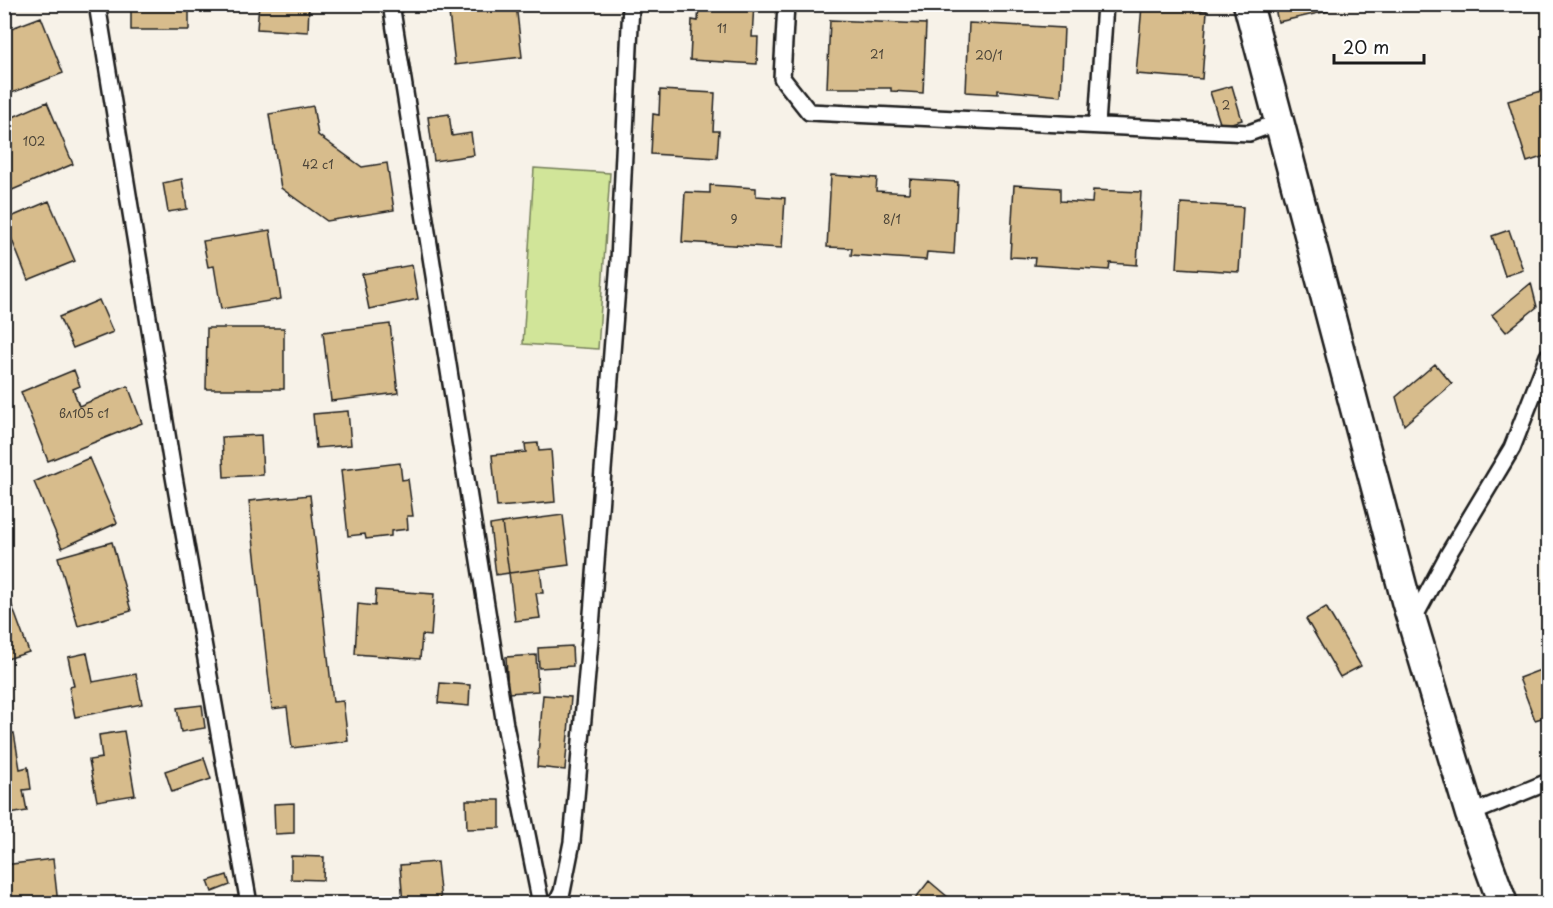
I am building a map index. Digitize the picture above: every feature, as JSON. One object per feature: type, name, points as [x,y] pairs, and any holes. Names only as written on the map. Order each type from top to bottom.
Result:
[{"type":"street","points":[[1248,4],[1412,621],[1470,814],[1503,903]]},
{"type":"lane","points":[[97,4],[175,483],[249,903]]},
{"type":"lane","points":[[391,4],[505,725],[541,903]]},
{"type":"lane","points":[[556,903],[562,892],[572,843],[590,640],[619,261],[631,4]]},
{"type":"lane","points":[[786,4],[782,78],[809,112],[1249,133],[1279,122]]},
{"type":"lane","points":[[1097,125],[1105,4]]},
{"type":"lane","points":[[1412,621],[1449,553],[1512,448],[1548,356]]},
{"type":"lane","points":[[1470,814],[1548,782]]},
{"type":"green space","points":[[534,168],[610,173],[598,349],[523,344]]},
{"type":"building","points":[[131,4],[189,4],[189,30],[131,30]]},
{"type":"building","points":[[259,4],[309,4],[308,32],[257,29]]},
{"type":"building","points":[[448,4],[516,4],[522,57],[455,65]]},
{"type":"building","points":[[699,4],[754,4],[752,37],[758,37],[757,64],[690,60],[692,20],[698,21]]},
{"type":"building","points":[[1274,4],[1327,4],[1328,11],[1278,22]]},
{"type":"building","points":[[1142,6],[1207,11],[1202,79],[1136,74]]},
{"type":"building","points":[[41,17],[63,73],[4,96],[4,31]]},
{"type":"building","points":[[830,20],[926,24],[923,93],[891,91],[891,88],[827,88]]},
{"type":"building","points":[[969,23],[1064,28],[1061,96],[998,90],[998,94],[966,92]]},
{"type":"building","points":[[1232,86],[1242,120],[1221,126],[1210,92]]},
{"type":"building","points":[[1548,89],[1548,155],[1527,162],[1508,101]]},
{"type":"building","points":[[660,90],[715,93],[713,131],[719,131],[717,158],[651,154],[653,114],[659,115]]},
{"type":"building","points":[[47,102],[73,164],[10,191],[4,177],[4,121]]},
{"type":"building","points":[[313,106],[318,135],[362,167],[387,163],[394,210],[327,221],[281,188],[269,114]]},
{"type":"building","points":[[449,114],[452,136],[471,133],[474,155],[434,161],[428,117]]},
{"type":"building","points":[[831,175],[877,178],[876,191],[909,193],[910,179],[958,182],[954,254],[927,252],[926,260],[851,255],[852,248],[827,247]]},
{"type":"building","points":[[182,179],[187,209],[168,212],[163,183]]},
{"type":"building","points":[[710,185],[756,188],[756,196],[785,198],[782,248],[682,242],[685,192],[710,193]]},
{"type":"building","points":[[1014,185],[1060,188],[1060,201],[1092,203],[1093,190],[1141,192],[1137,265],[1110,263],[1109,270],[1034,265],[1035,258],[1010,257]]},
{"type":"building","points":[[49,201],[75,261],[28,280],[4,220]]},
{"type":"building","points":[[1181,203],[1243,207],[1239,272],[1177,268]]},
{"type":"building","points":[[270,230],[281,299],[221,309],[214,266],[208,267],[203,241]]},
{"type":"building","points":[[1509,230],[1523,270],[1505,276],[1492,236]]},
{"type":"building","points":[[412,265],[418,299],[369,309],[362,274]]},
{"type":"building","points":[[1531,283],[1537,307],[1506,332],[1492,315]]},
{"type":"building","points":[[99,300],[113,332],[73,348],[59,317]]},
{"type":"building","points":[[390,324],[398,393],[331,401],[323,332]]},
{"type":"building","points":[[207,328],[284,328],[284,389],[206,389]]},
{"type":"building","points":[[1435,364],[1452,384],[1404,425],[1396,397]]},
{"type":"building","points":[[74,370],[80,386],[73,389],[79,406],[128,386],[142,423],[48,461],[21,392]]},
{"type":"building","points":[[348,411],[351,445],[316,448],[313,414]]},
{"type":"building","points":[[261,435],[263,475],[224,477],[222,437]]},
{"type":"building","points":[[538,443],[539,451],[551,450],[555,502],[497,507],[492,455],[526,452],[525,444]]},
{"type":"building","points":[[89,458],[117,523],[62,548],[34,482]]},
{"type":"building","points":[[400,463],[402,480],[408,479],[413,516],[407,516],[408,529],[391,531],[391,536],[366,539],[365,534],[348,536],[341,470]]},
{"type":"building","points":[[310,495],[333,702],[343,701],[348,741],[292,748],[287,707],[272,709],[249,501]]},
{"type":"building","points":[[563,515],[569,565],[509,573],[502,523]]},
{"type":"building","points":[[502,523],[509,573],[496,575],[490,525]]},
{"type":"building","points":[[112,542],[131,611],[78,626],[58,557]]},
{"type":"building","points":[[540,569],[543,593],[536,593],[540,618],[515,621],[509,573]]},
{"type":"building","points":[[376,590],[434,594],[431,636],[422,635],[420,659],[355,654],[358,604],[375,606]]},
{"type":"building","points":[[8,595],[29,652],[4,660],[4,596]]},
{"type":"building","points":[[1326,607],[1361,666],[1340,677],[1306,619]]},
{"type":"building","points":[[572,646],[573,666],[539,668],[538,648]]},
{"type":"building","points":[[87,653],[93,682],[136,674],[142,704],[75,717],[69,687],[74,686],[68,657]]},
{"type":"building","points":[[536,655],[538,691],[508,693],[506,657]]},
{"type":"building","points":[[1548,667],[1548,716],[1535,720],[1519,678]]},
{"type":"building","points":[[440,683],[470,685],[469,706],[438,703]]},
{"type":"building","points":[[543,695],[571,697],[565,770],[537,767]]},
{"type":"building","points":[[202,705],[205,728],[181,732],[177,708]]},
{"type":"building","points":[[124,731],[135,795],[97,801],[89,760],[102,758],[99,735]]},
{"type":"building","points":[[14,733],[20,769],[28,767],[31,789],[23,790],[27,811],[4,815],[4,735]]},
{"type":"building","points":[[204,758],[211,779],[172,792],[165,771]]},
{"type":"building","points":[[466,800],[500,800],[500,828],[467,829]]},
{"type":"building","points":[[294,803],[294,833],[275,834],[274,804]]},
{"type":"building","points":[[291,856],[324,857],[323,880],[291,879]]},
{"type":"building","points":[[53,859],[58,904],[4,904],[4,865]]},
{"type":"building","points":[[437,862],[441,901],[403,904],[400,865]]},
{"type":"building","points":[[227,875],[230,885],[212,892],[208,881]]},
{"type":"building","points":[[929,881],[956,904],[911,904]]}]
